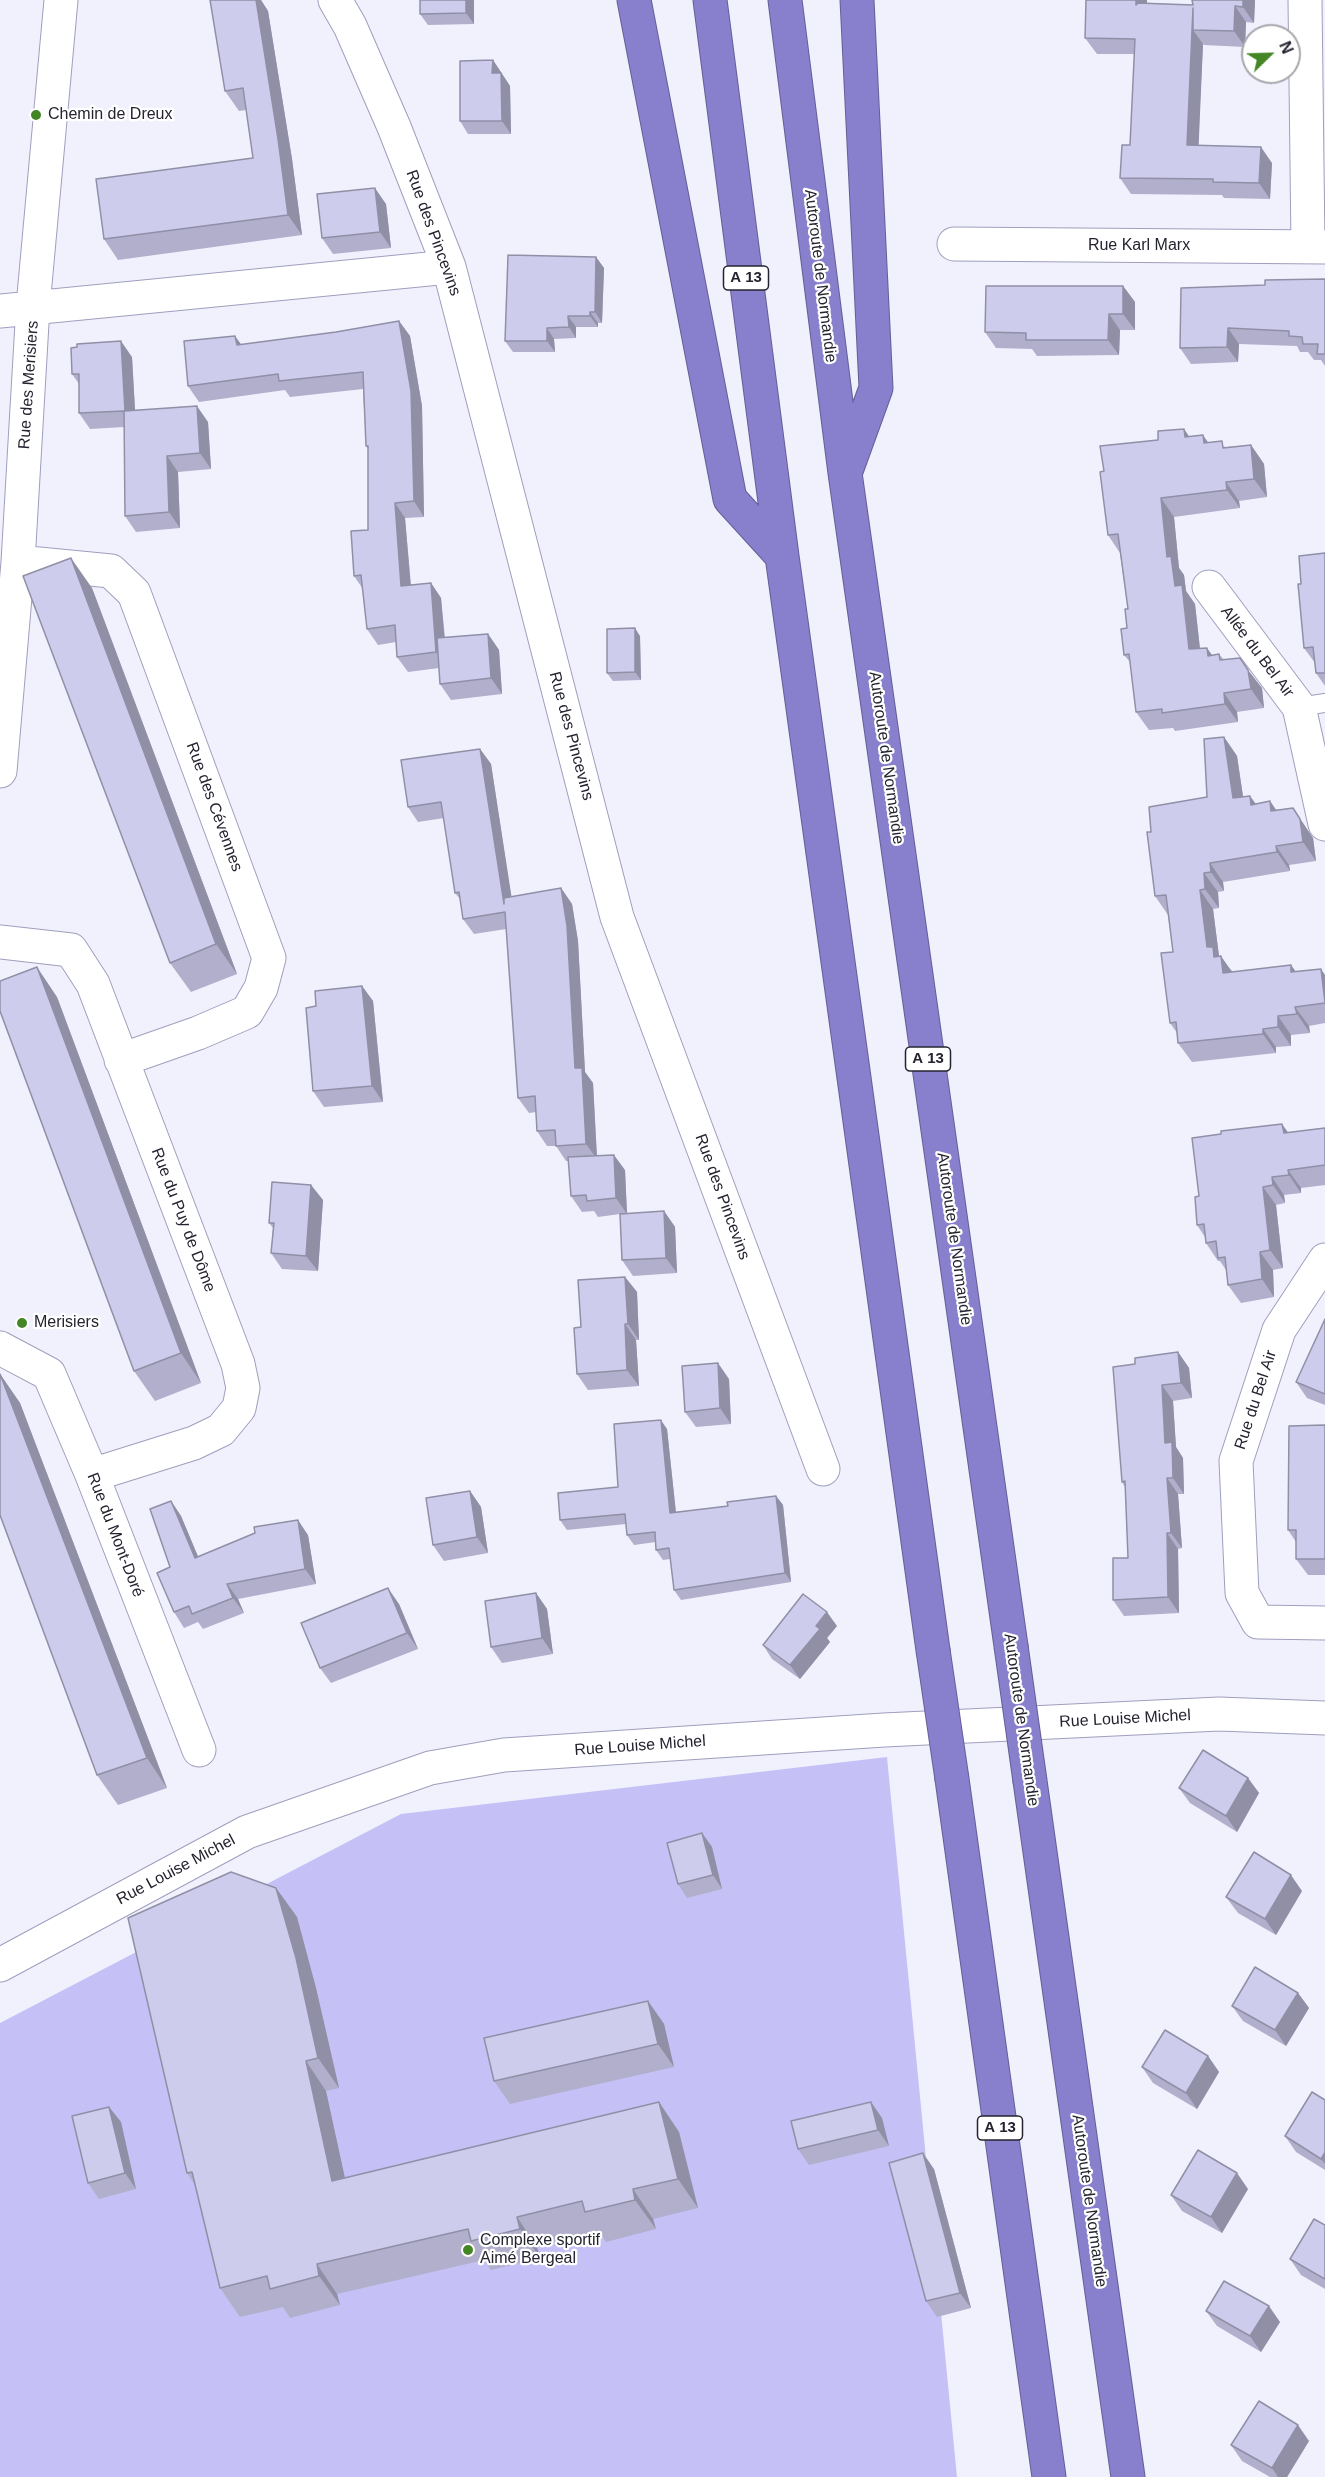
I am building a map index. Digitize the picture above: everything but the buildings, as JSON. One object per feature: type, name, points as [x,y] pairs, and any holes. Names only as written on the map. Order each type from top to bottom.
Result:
[{"type":"highway","points":[[634,0],[730,499],[782,556]]},
{"type":"highway","name":"A 13","points":[[710,0],[782,556],[1049,2477]]},
{"type":"highway","name":"Autoroute de Normandie","points":[[785,0],[846,473],[1128,2477]]},
{"type":"highway","points":[[846,473],[876,388],[857,0]]},
{"type":"street","name":"Rue des Merisiers","points":[[0,771],[4,676],[18,562],[33,306],[61,0]]},
{"type":"street","name":"Rue des Pincevins","points":[[335,0],[350,26],[390,117],[449,267],[617,917],[823,1469]]},
{"type":"street","points":[[1305,0],[1316,247]]},
{"type":"street","name":"Rue Karl Marx","points":[[954,244],[1316,247]]},
{"type":"street","points":[[0,311],[449,267]]},
{"type":"street","name":"Rue des Cévennes","points":[[18,562],[111,571],[134,593],[269,958],[261,988],[247,1012],[198,1034],[121,1060]]},
{"type":"street","name":"Allée du Bel Air","points":[[1209,588],[1312,705],[1325,824]]},
{"type":"street","name":"Rue du Puy de Dôme","points":[[0,942],[71,950],[93,984],[238,1364],[243,1388],[239,1408],[221,1430],[194,1443],[92,1475]]},
{"type":"street","name":"Rue du Bel Air","points":[[1325,1260],[1279,1329],[1236,1461],[1242,1593],[1258,1622],[1325,1623]]},
{"type":"street","name":"Rue du Mont-Doré","points":[[0,1348],[49,1374],[92,1475],[199,1750]]},
{"type":"street","name":"Rue Louise Michel","points":[[0,1965],[247,1832],[430,1768],[504,1755],[884,1730],[1219,1714],[1325,1718]]},
{"type":"shaded area","name":"Complexe sportif Aimé Bergeal","points":[[887,1757],[957,2477],[0,2477],[0,2023],[401,1814]]},
{"type":"place","name":"Chemin de Dreux","points":[[36,115]]},
{"type":"place","name":"Merisiers","points":[[22,1323]]},
{"type":"place","name":"Complexe sportif Aimé Bergeal","points":[[468,2250]]}]
